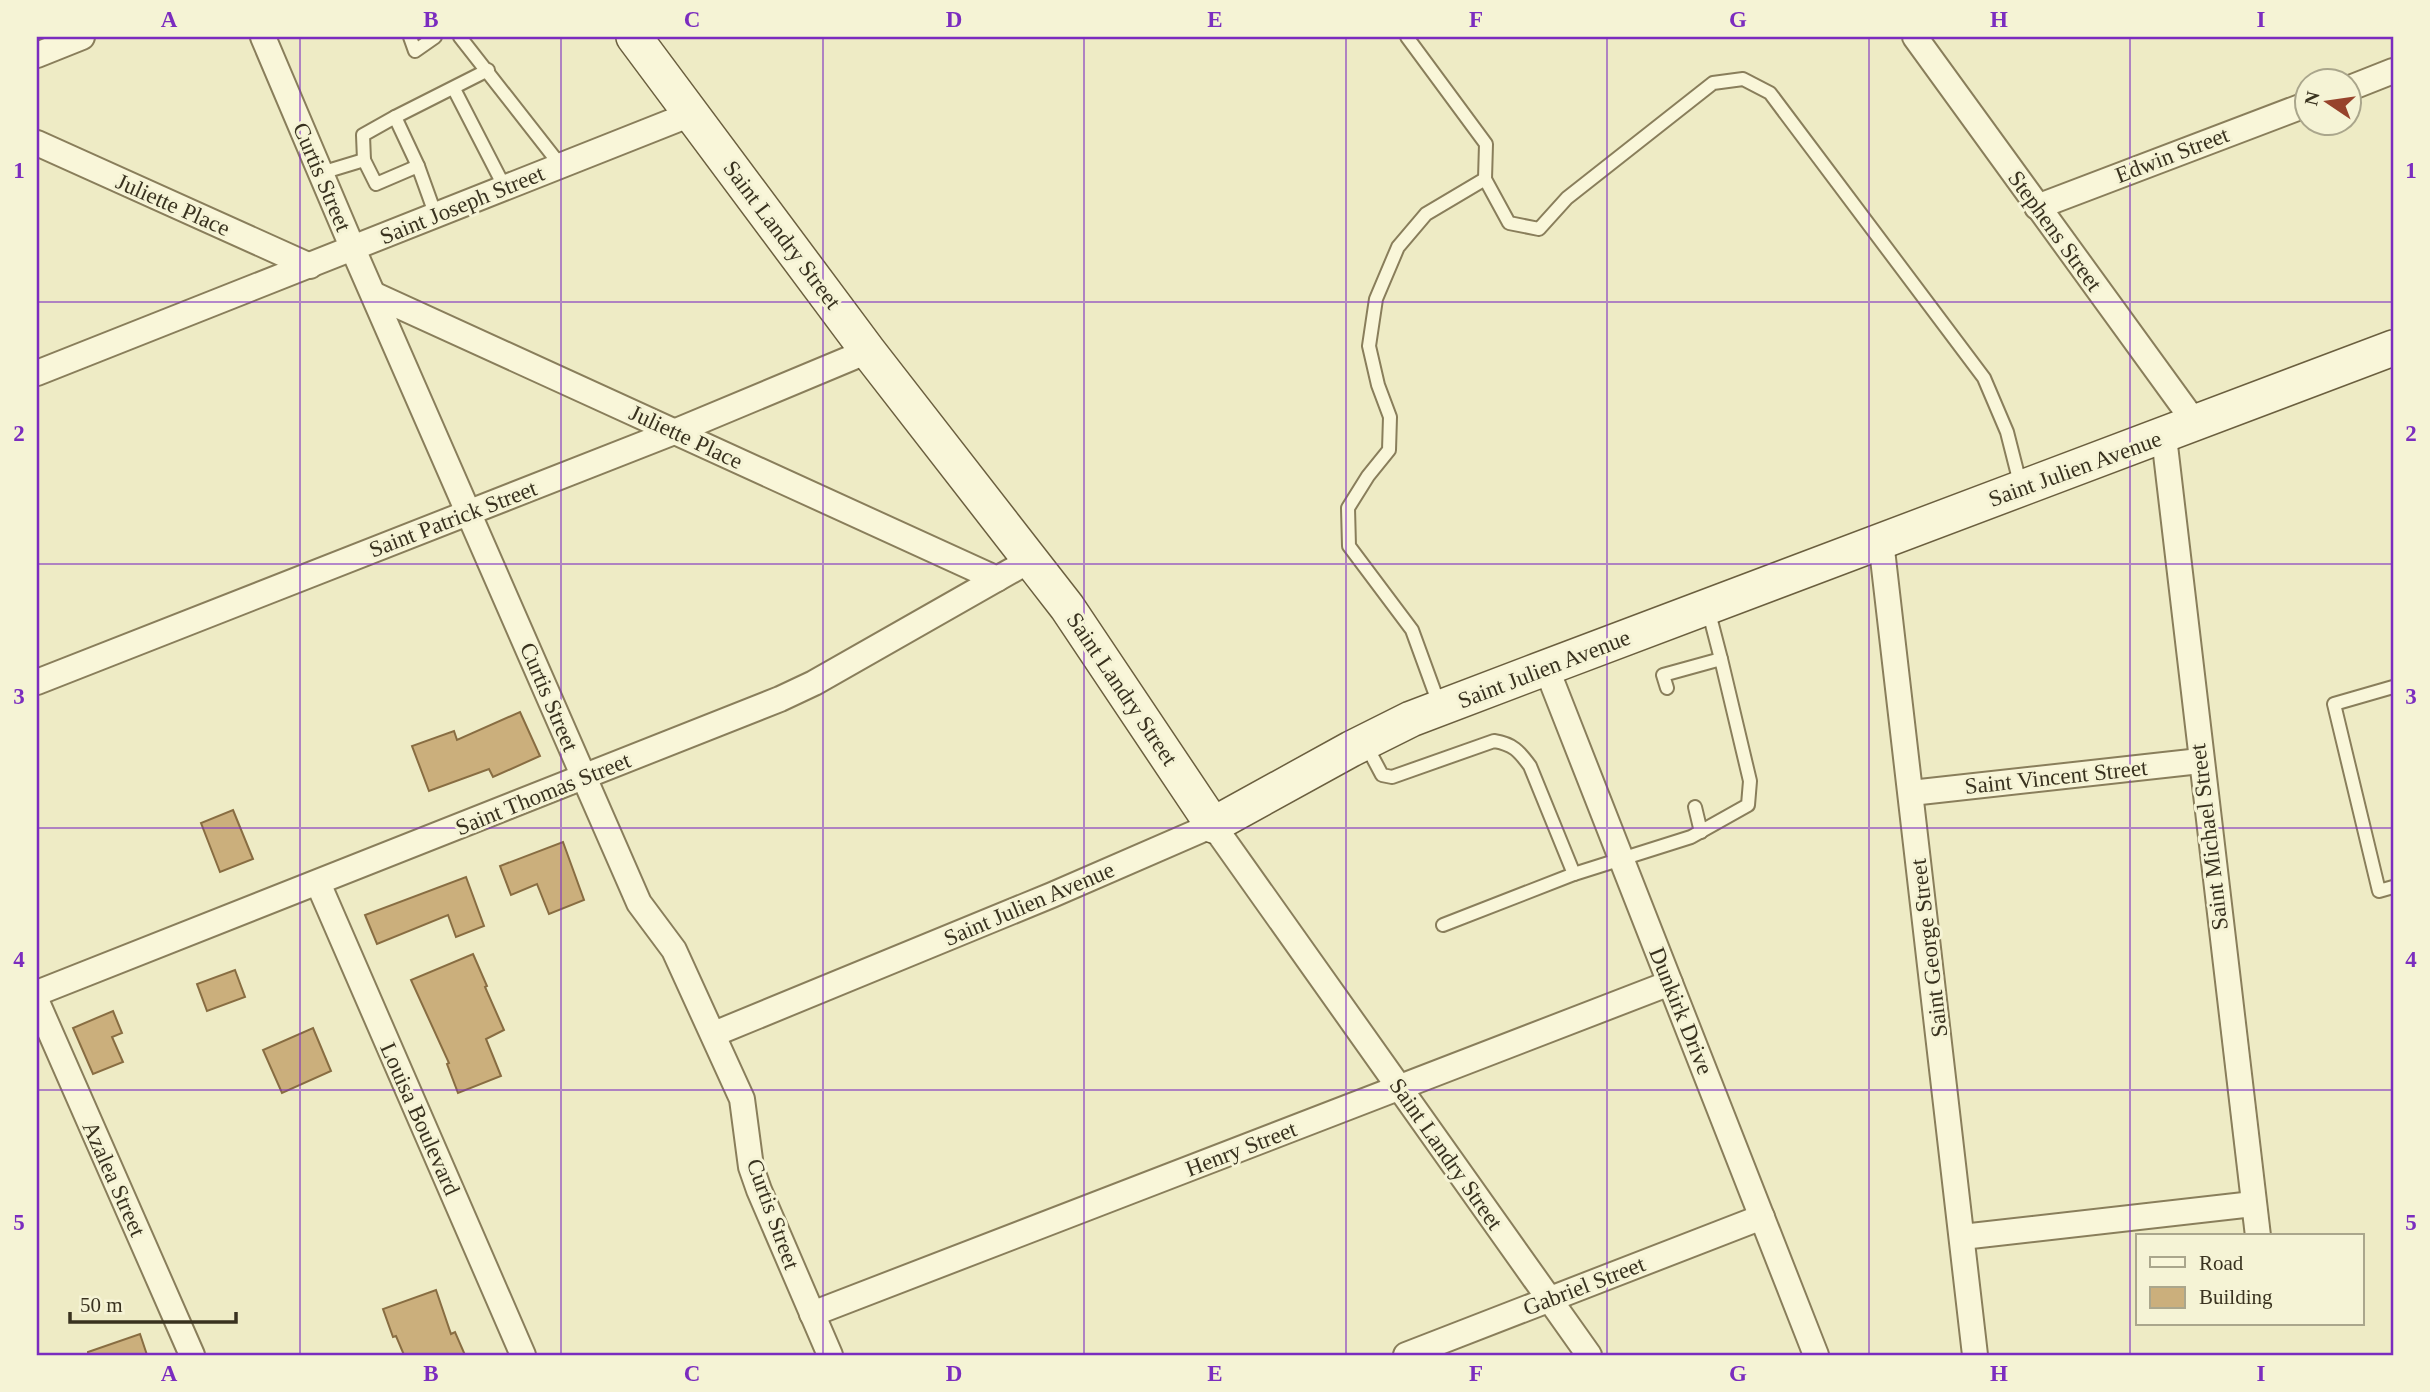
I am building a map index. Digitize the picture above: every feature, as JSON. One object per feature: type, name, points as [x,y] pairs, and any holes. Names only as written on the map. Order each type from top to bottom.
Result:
[{"type":"street","points":[[37,55],[82,37]]},
{"type":"street","name":"Curtis Street","points":[[263,37],[639,903],[674,950],[742,1099],[751,1167],[830,1355]]},
{"type":"street","name":"Saint Landry Street","points":[[634,37],[867,351],[1032,559],[1110,667],[1213,825],[1589,1355]]},
{"type":"street","name":"Stephens Street","points":[[1915,37],[2196,424]]},
{"type":"street","points":[[2364,82],[2393,71]]},
{"type":"street","name":"Edwin Street","points":[[2037,207],[2294,109]]},
{"type":"street","name":"Saint Joseph Street","points":[[37,373],[691,114]]},
{"type":"street","name":"Juliette Place","points":[[37,144],[310,266]]},
{"type":"street","name":"Juliette Place","points":[[375,295],[997,579]]},
{"type":"street","name":"Saint Julien Avenue","points":[[714,1034],[1052,895],[1213,825],[1411,719],[2021,487],[2164,437],[2393,348]]},
{"type":"street","name":"Saint Patrick Street","points":[[37,682],[674,432],[867,351]]},
{"type":"street","name":"Saint Michael Street","points":[[2164,437],[2258,1234]]},
{"type":"street","name":"Saint George Street","points":[[1881,541],[1975,1355]]},
{"type":"street","name":"Saint Thomas Street","points":[[37,993],[584,778],[814,683],[1032,559]]},
{"type":"street","name":"Dunkirk Drive","points":[[1546,667],[1815,1355]]},
{"type":"street","name":"Saint Vincent Street","points":[[1911,793],[2200,761]]},
{"type":"street","name":"Louisa Boulevard","points":[[318,883],[523,1355]]},
{"type":"street","name":"Henry Street","points":[[812,1314],[1670,983]]},
{"type":"street","name":"Azalea Street","points":[[37,1002],[192,1355]]},
{"type":"street","points":[[1962,1237],[2253,1203]]},
{"type":"street","name":"Gabriel Street","points":[[1406,1355],[1762,1217]]},
{"type":"lane","points":[[410,37],[415,51],[435,37]]},
{"type":"lane","points":[[460,37],[561,166]]},
{"type":"lane","points":[[1408,37],[1486,144],[1485,179],[1509,223],[1539,229],[1567,198],[1713,83],[1742,79],[1770,93],[1984,379],[2007,432],[2021,487]]},
{"type":"lane","points":[[418,166],[376,184],[365,160],[363,135],[488,70]]},
{"type":"lane","points":[[454,89],[505,188]]},
{"type":"lane","points":[[395,117],[418,166],[436,216]]},
{"type":"lane","points":[[321,173],[365,160]]},
{"type":"lane","points":[[1441,708],[1412,630],[1349,546],[1348,508],[1368,476],[1390,450],[1390,416],[1378,385],[1369,346],[1376,299],[1398,247],[1426,214],[1485,179]]},
{"type":"lane","points":[[1443,925],[1574,874],[1691,837],[1748,805],[1750,780],[1707,608]]},
{"type":"lane","points":[[1667,688],[1663,674],[1721,659]]},
{"type":"lane","points":[[2393,687],[2334,704],[2379,891],[2393,887]]},
{"type":"lane","points":[[1365,742],[1382,775],[1392,777],[1494,741],[1508,743],[1530,766],[1574,874]]},
{"type":"lane","points":[[1695,807],[1701,832]]},
{"type":"building","points":[[520,712],[540,756],[493,777],[489,769],[429,791],[412,746],[454,731],[457,740]]},
{"type":"building","points":[[233,810],[253,859],[220,872],[201,823]]},
{"type":"building","points":[[563,842],[584,900],[549,914],[537,884],[511,895],[500,866]]},
{"type":"building","points":[[466,877],[484,926],[456,937],[448,915],[377,944],[365,915]]},
{"type":"building","points":[[473,954],[504,1030],[486,1039],[501,1076],[458,1093],[447,1064],[449,1063],[411,980]]},
{"type":"building","points":[[235,970],[245,997],[207,1011],[197,984]]},
{"type":"building","points":[[113,1011],[122,1033],[112,1037],[123,1062],[93,1074],[73,1028]]},
{"type":"building","points":[[313,1028],[331,1071],[282,1093],[263,1050]]},
{"type":"building","points":[[436,1290],[451,1334],[455,1332],[465,1355],[404,1355],[396,1336],[393,1337],[383,1309]]},
{"type":"building","points":[[140,1334],[147,1355],[88,1355],[88,1352]]}]
